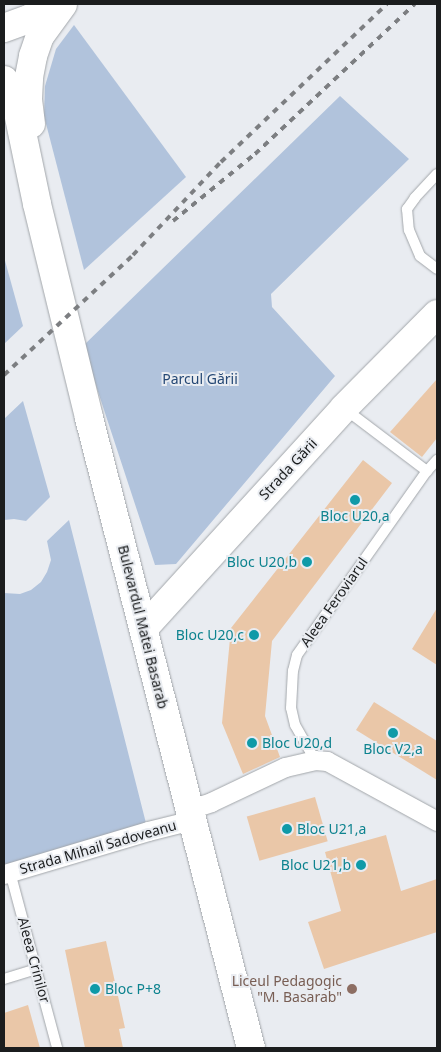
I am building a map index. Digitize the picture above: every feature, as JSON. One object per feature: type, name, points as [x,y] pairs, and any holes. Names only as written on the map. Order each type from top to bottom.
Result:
[{"type":"main road","points":[[4,28],[29,19],[58,4]]},
{"type":"main road","points":[[61,301],[45,190],[28,99],[29,77],[33,56],[40,36],[63,4]]},
{"type":"main road","name":"Bulevardul Matei Basarab","points":[[4,80],[17,108],[37,204],[61,301],[251,1048]]},
{"type":"main road","name":"Bulevardul Matei Basarab","points":[[4,132],[37,204]]},
{"type":"main road","name":"Strada Gării","points":[[144,628],[344,408],[437,314]]},
{"type":"street","points":[[191,815],[211,802],[285,767],[315,760],[327,761],[437,821]]},
{"type":"street","name":"Strada Mihail Sadoveanu","points":[[7,873],[148,831],[191,815]]},
{"type":"lane","points":[[437,174],[414,198],[407,210],[409,230],[420,256],[437,269]]},
{"type":"lane","points":[[344,408],[427,471]]},
{"type":"lane","name":"Aleea Feroviarul","points":[[315,760],[295,725],[291,708],[293,671],[298,655],[427,471],[437,460]]},
{"type":"lane","name":"Aleea Crinilor","points":[[7,873],[36,969],[57,1048]]},
{"type":"lane","points":[[4,979],[36,969]]},
{"type":"green space","points":[[74,25],[186,177],[84,270],[44,116],[45,86],[56,49]]},
{"type":"green space","name":"Parcul Gării","points":[[340,96],[409,159],[271,294],[272,307],[335,376],[176,564],[155,565],[83,346]]},
{"type":"green space","points":[[4,257],[23,326],[4,344]]},
{"type":"green space","points":[[23,401],[50,497],[26,521],[4,520],[4,419]]},
{"type":"green space","points":[[69,520],[148,831],[4,874],[4,593],[20,594],[31,590],[41,582],[51,560],[47,541]]},
{"type":"building","points":[[437,379],[437,438],[422,457],[390,432]]},
{"type":"building","points":[[363,460],[392,483],[272,641],[265,716],[280,757],[243,774],[222,723],[231,628]]},
{"type":"building","points":[[437,608],[437,665],[412,649]]},
{"type":"building","name":"Bloc V2,a","points":[[374,702],[437,741],[437,780],[356,730]]},
{"type":"building","name":"Bloc U21,a","points":[[315,797],[328,841],[259,861],[247,817]]},
{"type":"building","points":[[386,835],[401,891],[437,879],[437,932],[324,969],[308,922],[341,911],[325,852]]},
{"type":"building","name":"Bloc P+8","points":[[106,941],[125,1028],[119,1029],[123,1048],[85,1048],[65,950]]},
{"type":"building","points":[[28,1005],[40,1048],[4,1048],[4,1013]]},
{"type":"railway","points":[[4,375],[133,255],[221,162],[387,4]]},
{"type":"railway","points":[[173,221],[255,154],[415,4]]},
{"type":"place","name":"Bloc U20,a","points":[[355,500]]},
{"type":"place","name":"Bloc U20,b","points":[[307,562]]},
{"type":"place","name":"Bloc U20,c","points":[[254,635]]},
{"type":"place","name":"Bloc V2,a","points":[[393,733]]},
{"type":"place","name":"Bloc U20,d","points":[[252,743]]},
{"type":"place","name":"Bloc U21,a","points":[[287,829]]},
{"type":"place","name":"Bloc U21,b","points":[[361,865]]},
{"type":"place","name":"Bloc P+8","points":[[95,989]]},
{"type":"place","name":"Liceul Pedagogic \"M. Basarab\"","points":[[352,989]]}]
